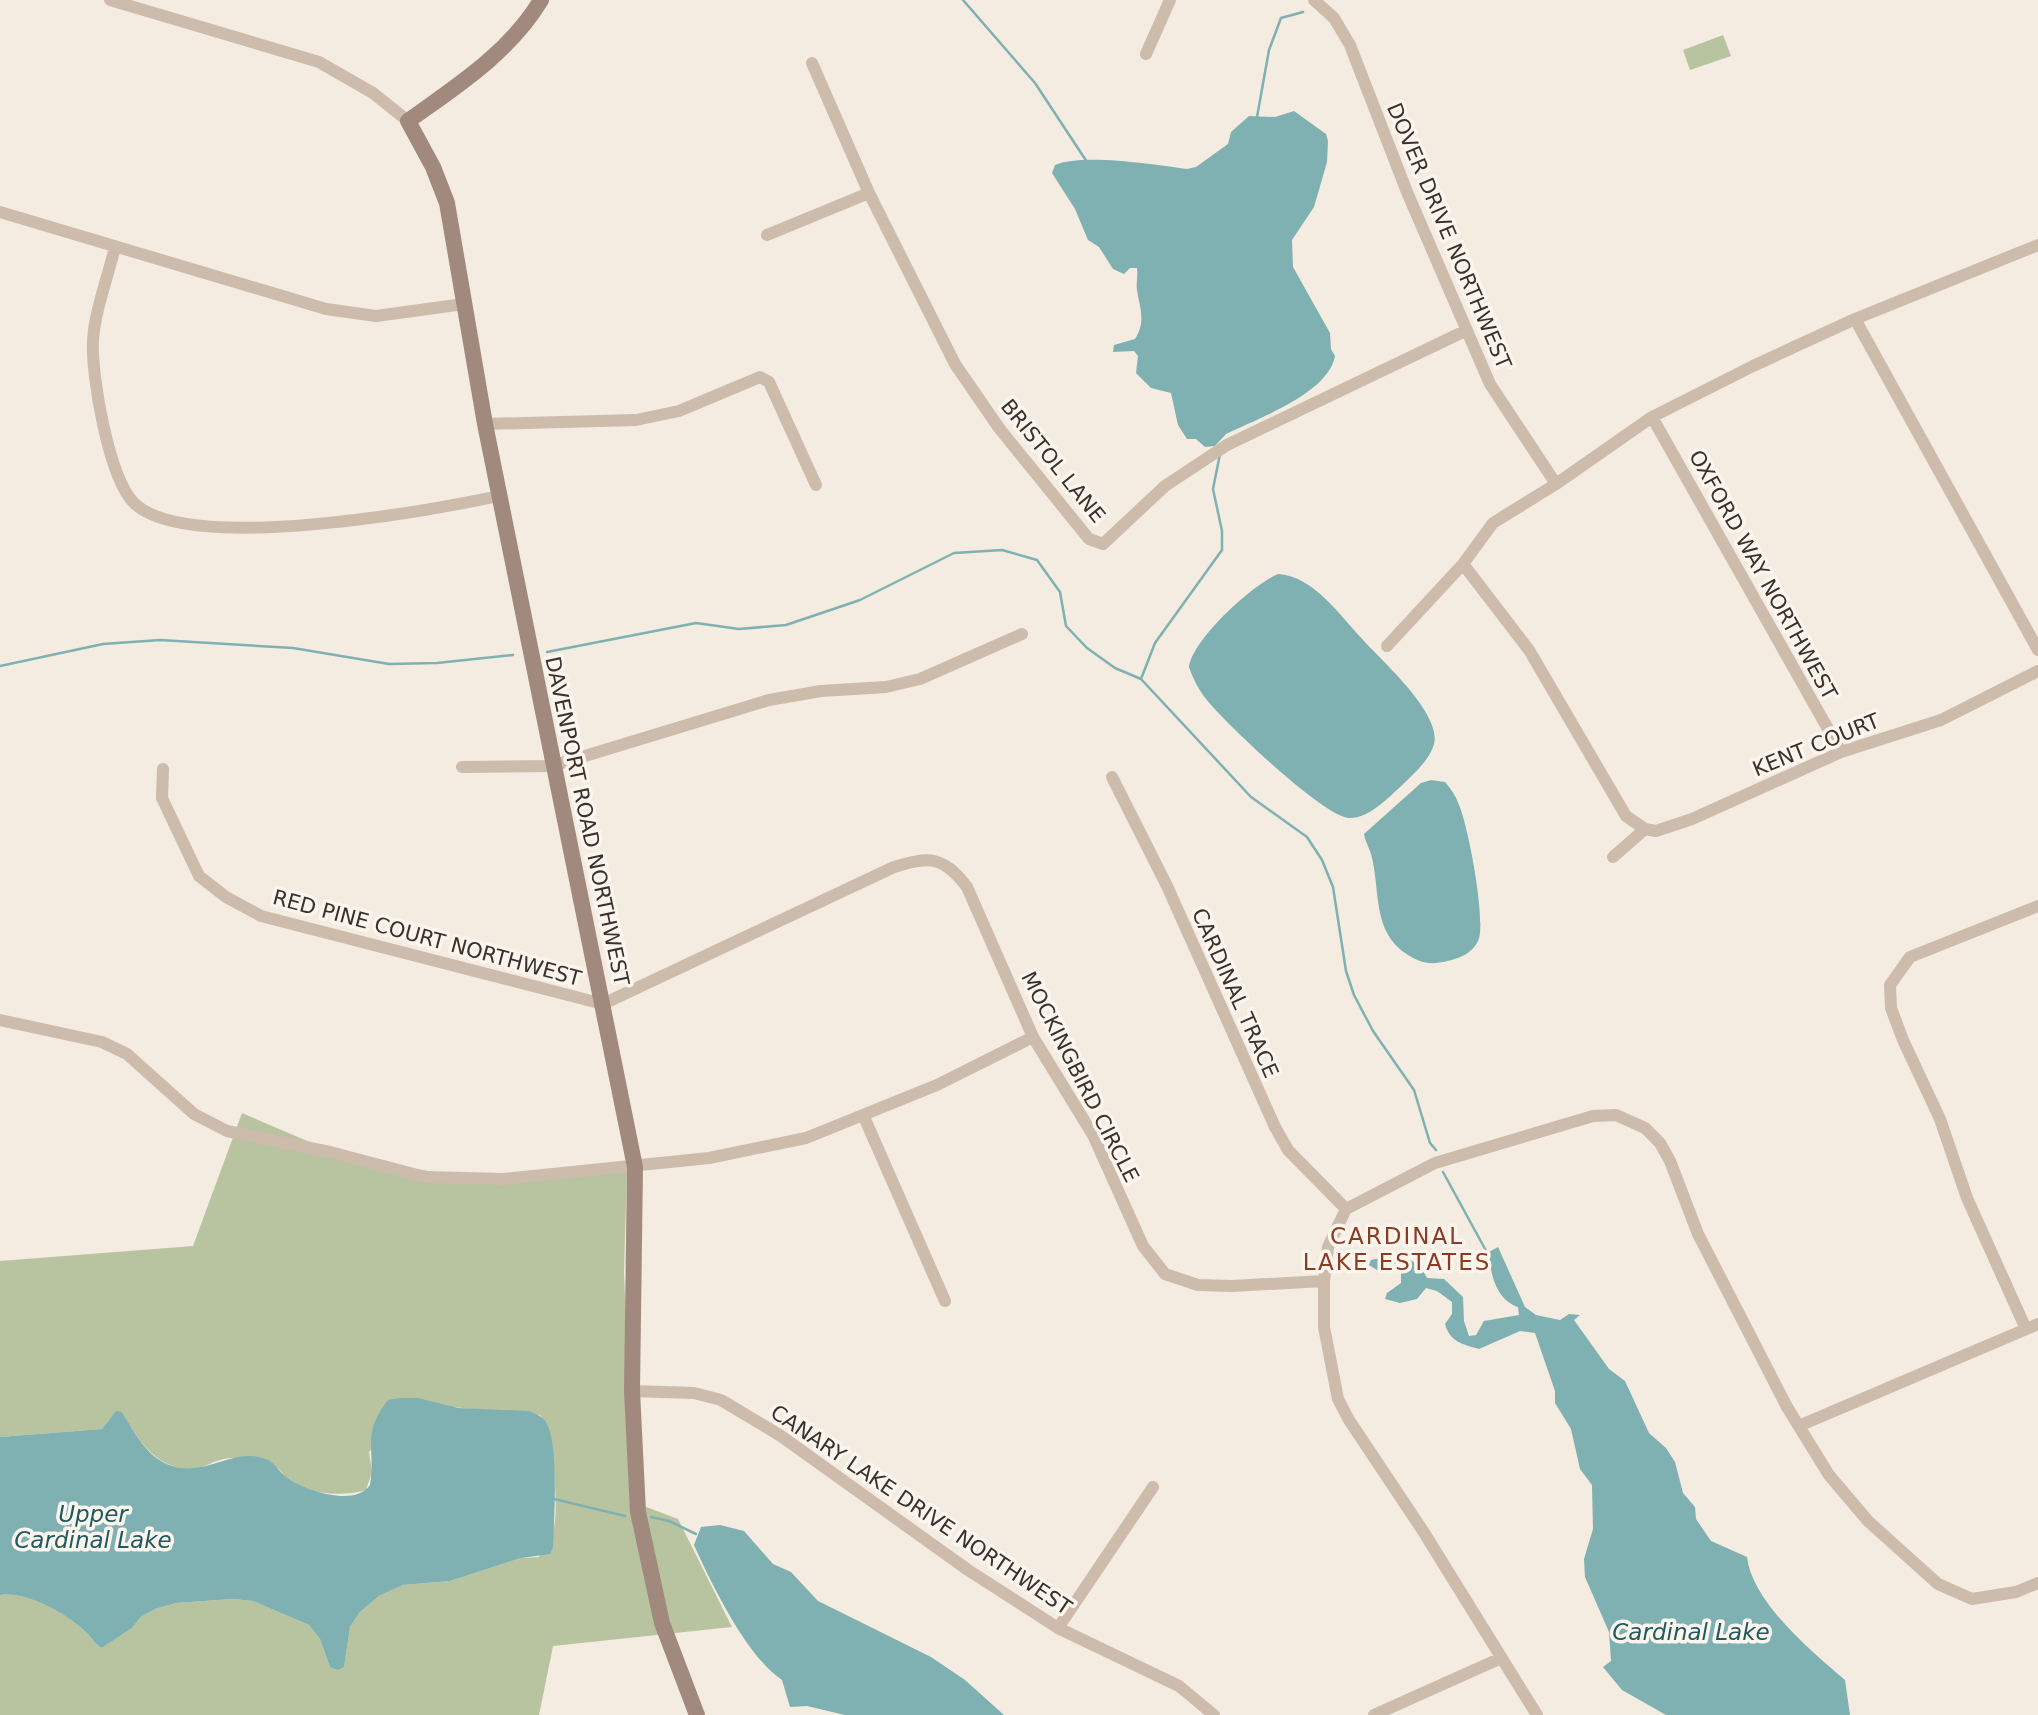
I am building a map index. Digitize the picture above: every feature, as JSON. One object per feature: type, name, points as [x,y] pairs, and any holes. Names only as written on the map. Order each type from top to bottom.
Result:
[{"type":"street","points":[[110,0],[169,15],[319,62],[373,93],[408,121],[489,61],[516,34],[541,0]]},
{"type":"street","points":[[1146,54],[1170,0]]},
{"type":"street","name":"DOVER DRIVE NORTHWEST","points":[[1314,0],[1334,18],[1350,45],[1465,331],[1490,384],[1556,484]]},
{"type":"street","points":[[767,235],[869,193],[812,63]]},
{"type":"street","name":"DAVENPORT ROAD NORTHWEST","points":[[408,121],[433,167],[447,203],[499,496],[635,1167],[632,1391],[638,1512],[643,1546],[662,1623],[697,1715]]},
{"type":"street","name":"BRISTOL LANE","points":[[869,193],[955,364],[999,428],[1086,538],[1103,544],[1165,486],[1227,445],[1465,331]]},
{"type":"street","points":[[0,212],[326,309],[376,316],[464,304]]},
{"type":"street","points":[[1387,646],[1463,564],[1493,523],[1556,484],[1652,417],[1753,366],[1856,319],[2038,246]]},
{"type":"street","points":[[115,247],[93,338],[94,369],[114,468],[134,502],[154,515],[191,527],[337,523],[402,516],[499,496]]},
{"type":"street","points":[[1856,319],[2038,650]]},
{"type":"street","points":[[485,424],[636,420],[678,411],[760,377],[769,382],[816,485]]},
{"type":"street","name":"OXFORD WAY NORTHWEST","points":[[1652,417],[1840,752]]},
{"type":"street","points":[[1463,564],[1535,660],[1626,817],[1645,830]]},
{"type":"street","points":[[462,767],[552,766],[769,700],[821,691],[866,691],[920,679],[1022,634]]},
{"type":"street","name":"KENT COURT","points":[[1613,857],[1645,830],[1657,831],[1692,819],[1840,752],[1941,720],[2038,671]]},
{"type":"street","name":"RED PINE COURT NORTHWEST","points":[[163,769],[162,798],[199,876],[226,897],[261,916],[603,1004]]},
{"type":"street","name":"CARDINAL TRACE","points":[[1112,777],[1167,886],[1275,1127],[1288,1150],[1346,1209]]},
{"type":"street","name":"MOCKINGBIRD CIRCLE","points":[[603,1004],[814,903],[924,858],[951,867],[967,887],[1034,1037],[1093,1135],[1143,1246],[1165,1274],[1198,1285],[1324,1281]]},
{"type":"street","points":[[1801,1426],[2032,1327],[1967,1198],[1940,1119],[1891,1008],[1890,985],[1910,957],[2038,906]]},
{"type":"street","points":[[0,1020],[102,1042],[127,1054],[194,1114],[227,1131],[268,1142],[330,1152],[425,1177],[503,1179],[635,1167],[775,1146],[864,1117],[937,1085],[1034,1037]]},
{"type":"street","points":[[1537,1715],[1499,1659],[1423,1531],[1349,1420],[1338,1399],[1324,1327],[1324,1281],[1328,1247],[1346,1209],[1435,1163],[1593,1116],[1616,1115],[1645,1128],[1660,1143],[1670,1161],[1698,1234],[1787,1407],[1829,1475],[1868,1521],[1938,1584],[1972,1599],[2016,1592],[2038,1583]]},
{"type":"street","points":[[864,1117],[945,1301]]},
{"type":"street","name":"CANARY LAKE DRIVE NORTHWEST","points":[[632,1391],[694,1393],[721,1400],[781,1436],[968,1570],[1058,1628],[1179,1686],[1214,1715]]},
{"type":"street","points":[[1058,1628],[1153,1487]]},
{"type":"street","points":[[1374,1715],[1499,1659]]},
{"type":"green space","points":[[1723,35],[1731,56],[1690,70],[1683,50]]},
{"type":"green space","points":[[242,1113],[347,1158],[466,1177],[627,1171],[624,1272],[633,1502],[678,1519],[732,1627],[553,1646],[539,1715],[0,1715],[0,1595],[22,1597],[46,1605],[79,1626],[102,1648],[155,1609],[176,1603],[233,1599],[253,1601],[309,1625],[320,1639],[330,1667],[344,1666],[350,1627],[360,1612],[379,1596],[403,1585],[450,1581],[521,1558],[539,1557],[553,1532],[556,1504],[554,1470],[545,1424],[540,1415],[440,1406],[417,1398],[369,1452],[372,1472],[366,1490],[347,1493],[306,1489],[288,1480],[273,1466],[245,1459],[226,1459],[196,1468],[179,1468],[153,1454],[136,1435],[122,1412],[116,1412],[102,1429],[0,1437],[0,1261],[193,1246]]},
{"type":"water","points":[[1294,111],[1326,134],[1328,141],[1327,162],[1314,207],[1292,240],[1293,267],[1330,333],[1331,349],[1335,356],[1330,370],[1306,393],[1226,434],[1215,446],[1205,447],[1196,439],[1187,439],[1178,425],[1171,393],[1151,388],[1136,373],[1138,356],[1134,351],[1113,352],[1114,345],[1135,339],[1140,327],[1137,268],[1130,268],[1124,274],[1113,269],[1099,247],[1088,240],[1075,209],[1052,173],[1055,165],[1083,160],[1120,161],[1187,169],[1196,167],[1228,144],[1231,132],[1249,116],[1275,117]]},
{"type":"water","points":[[1278,574],[1303,582],[1326,599],[1409,689],[1429,718],[1434,732],[1432,751],[1424,763],[1388,798],[1363,815],[1349,818],[1336,813],[1297,786],[1206,699],[1189,667],[1201,642],[1225,614],[1254,589]]},
{"type":"water","points":[[1431,780],[1445,782],[1463,816],[1480,915],[1478,941],[1472,950],[1458,958],[1433,963],[1408,955],[1396,946],[1388,935],[1379,909],[1374,868],[1364,834],[1421,783]]},
{"type":"water","name":"Cardinal Lake","points":[[1498,1247],[1525,1307],[1536,1315],[1560,1320],[1569,1314],[1580,1315],[1574,1320],[1609,1369],[1625,1381],[1649,1433],[1666,1448],[1675,1462],[1683,1493],[1695,1507],[1696,1519],[1711,1541],[1747,1557],[1751,1574],[1772,1608],[1801,1641],[1845,1680],[1850,1715],[1666,1715],[1622,1690],[1603,1667],[1611,1661],[1609,1632],[1585,1577],[1584,1559],[1593,1529],[1592,1485],[1580,1469],[1571,1429],[1555,1403],[1555,1391],[1535,1333],[1520,1331],[1479,1349],[1462,1344],[1453,1339],[1445,1324],[1452,1314],[1452,1302],[1437,1291],[1426,1288],[1417,1299],[1400,1303],[1385,1299],[1387,1293],[1401,1283],[1401,1272],[1377,1270],[1369,1265],[1371,1260],[1380,1258],[1404,1258],[1417,1264],[1427,1278],[1444,1279],[1463,1297],[1464,1321],[1469,1336],[1476,1335],[1484,1321],[1519,1315],[1518,1307],[1499,1292],[1493,1277],[1489,1252]]},
{"type":"water","name":"Upper Cardinal Lake","points":[[418,1398],[458,1408],[529,1411],[543,1419],[551,1435],[553,1449],[553,1547],[550,1554],[521,1558],[450,1581],[403,1585],[379,1596],[360,1612],[350,1627],[344,1667],[338,1670],[330,1667],[320,1639],[309,1625],[253,1601],[233,1599],[176,1603],[155,1609],[102,1648],[79,1626],[46,1605],[22,1597],[0,1595],[0,1437],[102,1429],[116,1411],[122,1412],[155,1457],[172,1466],[197,1468],[254,1456],[270,1461],[287,1478],[308,1489],[331,1495],[354,1495],[363,1492],[370,1485],[372,1433],[380,1412],[388,1400]]},
{"type":"water","points":[[720,1525],[744,1531],[773,1564],[791,1572],[818,1601],[931,1657],[965,1680],[1004,1715],[845,1715],[807,1706],[790,1707],[782,1680],[756,1655],[743,1637],[694,1545],[701,1527]]},
{"type":"waterway","points":[[963,0],[1035,83],[1087,162]]},
{"type":"waterway","points":[[1257,117],[1269,50],[1281,18],[1303,12]]},
{"type":"waterway","points":[[1141,679],[1155,643],[1222,550],[1222,531],[1213,489],[1220,454]]},
{"type":"waterway","points":[[547,652],[696,623],[739,629],[786,625],[860,600],[954,553],[1002,550],[1037,560],[1060,592],[1066,626],[1087,648],[1115,668],[1141,679],[1251,797],[1307,837],[1322,860],[1333,887],[1346,971],[1354,995],[1373,1031],[1414,1090],[1430,1143],[1436,1150]]},
{"type":"waterway","points":[[0,666],[103,644],[160,640],[293,648],[389,664],[437,663],[513,655]]},
{"type":"waterway","points":[[1443,1172],[1490,1258]]},
{"type":"waterway","points":[[554,1499],[625,1516]]},
{"type":"waterway","points":[[651,1517],[669,1521],[696,1534]]},
{"type":"district","name":"CARDINAL LAKE ESTATES","points":[[1397,1249]]}]
